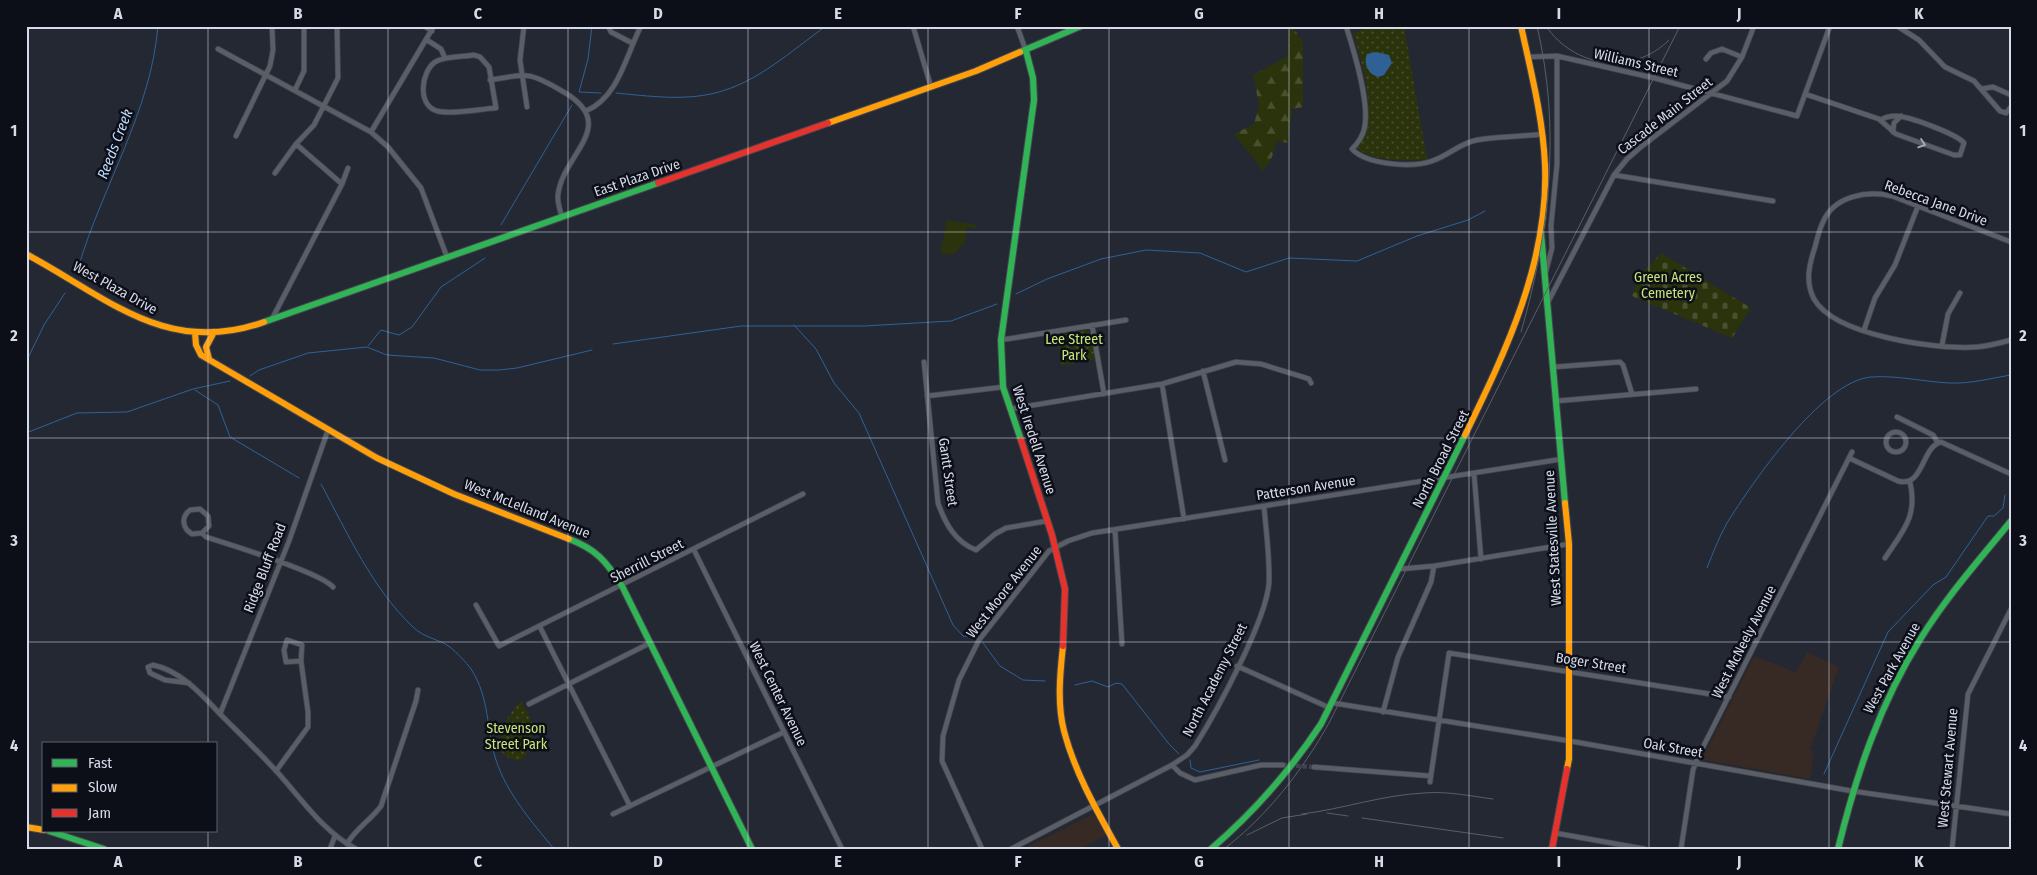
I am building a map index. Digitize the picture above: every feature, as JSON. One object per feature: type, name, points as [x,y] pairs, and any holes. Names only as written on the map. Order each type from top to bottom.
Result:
[{"type":"main road","name":"East Plaza Drive","points":[[195,333],[242,328],[271,320],[932,87],[1026,51],[1081,26]]},
{"type":"main road","name":"North Broad Street","points":[[1211,849],[1267,795],[1298,761],[1331,705],[1506,354],[1518,322],[1540,225],[1545,167],[1542,134],[1521,26]]},
{"type":"main road","name":"West Iredell Avenue","points":[[1026,51],[1032,78],[1034,100],[1001,340],[1003,386],[1056,547],[1065,589],[1066,607],[1059,679],[1062,729],[1079,777],[1118,849]]},
{"type":"main road","name":"West Statesville Avenue","points":[[1540,225],[1569,544],[1570,741],[1567,772],[1552,849]]},
{"type":"main road","name":"West Plaza Drive","points":[[26,254],[137,317],[165,328],[195,333]]},
{"type":"main road","points":[[210,360],[206,347],[214,332]]},
{"type":"main road","name":"West McLelland Avenue","points":[[195,333],[199,352],[210,360],[403,472],[588,546],[608,563],[622,586],[752,849]]},
{"type":"main road","name":"West Park Avenue","points":[[1838,849],[1852,791],[1870,737],[1902,670],[1940,610],[2011,521]]},
{"type":"main road","points":[[26,827],[42,830]]},
{"type":"main road","points":[[52,832],[104,849]]},
{"type":"street","points":[[236,136],[266,75],[273,50],[272,26]]},
{"type":"street","points":[[295,90],[304,71],[304,26]]},
{"type":"street","points":[[275,173],[296,144],[314,125],[338,78],[337,26]]},
{"type":"street","points":[[371,132],[433,28],[424,26]]},
{"type":"street","points":[[524,26],[519,49],[527,107]]},
{"type":"street","points":[[608,26],[611,32],[632,43]]},
{"type":"street","points":[[586,111],[610,92],[617,82],[640,26]]},
{"type":"street","points":[[913,26],[932,87]]},
{"type":"street","name":"West Iredell Avenue","points":[[1017,26],[1026,51]]},
{"type":"street","points":[[1346,26],[1358,69],[1366,118],[1362,136],[1352,149],[1369,160],[1417,164],[1434,161],[1464,144],[1477,140],[1542,134]]},
{"type":"street","name":"Cascade Main Street","points":[[1547,303],[1614,175],[1642,146],[1728,81],[1742,57],[1754,26]]},
{"type":"street","points":[[1830,26],[1805,94],[1881,120],[1893,132],[1954,155],[1960,156],[1962,153],[1964,145],[1960,139],[1900,116],[1890,116],[1881,120]]},
{"type":"street","points":[[1898,26],[1919,40],[1945,67],[1967,77],[1981,89],[2000,111],[2006,113],[2011,107]]},
{"type":"street","points":[[427,40],[441,49],[445,58]]},
{"type":"street","points":[[1706,59],[1711,53],[1722,48],[1742,57]]},
{"type":"street","points":[[218,50],[371,132],[388,147],[421,188],[447,257]]},
{"type":"street","points":[[1545,272],[1552,248],[1551,226],[1557,164],[1557,56]]},
{"type":"street","name":"Williams Street","points":[[1528,57],[1557,56],[1714,93],[1797,116],[1805,94]]},
{"type":"street","points":[[480,57],[488,67],[496,108],[436,111],[427,101],[423,82],[432,65],[445,58],[480,57]]},
{"type":"street","points":[[490,80],[522,75],[540,78],[577,99],[586,111],[588,125],[585,138],[559,187],[558,203],[562,217]]},
{"type":"street","points":[[1981,89],[1993,87],[2011,95]]},
{"type":"street","points":[[1893,132],[1894,123],[1900,116]]},
{"type":"street","points":[[296,144],[342,184]]},
{"type":"street","points":[[271,320],[342,184],[348,168]]},
{"type":"street","points":[[1614,175],[1773,200]]},
{"type":"street","name":"Rebecca Jane Drive","points":[[2011,242],[1877,192],[1847,198],[1836,205],[1823,221],[1810,263],[1810,290],[1815,300],[1834,318],[1864,330],[1893,340],[1942,345],[1975,347],[2011,340]]},
{"type":"street","points":[[1864,330],[1875,298],[1895,265],[1918,206]]},
{"type":"street","points":[[1942,345],[1948,314],[1960,293]]},
{"type":"street","points":[[1001,340],[1126,320]]},
{"type":"street","points":[[1092,326],[1104,394]]},
{"type":"street","name":"Gantt Street","points":[[924,362],[938,503],[944,522],[955,537],[976,550],[995,534],[1006,528],[1047,521]]},
{"type":"street","points":[[1009,409],[1162,384],[1223,364],[1249,362],[1308,378],[1311,383]]},
{"type":"street","points":[[1554,367],[1620,362],[1623,365],[1632,394]]},
{"type":"street","points":[[1203,371],[1225,460]]},
{"type":"street","points":[[1162,384],[1184,519]]},
{"type":"street","points":[[927,396],[1003,386]]},
{"type":"street","points":[[1556,401],[1696,389]]},
{"type":"street","points":[[1897,418],[1933,435],[1938,443]]},
{"type":"street","points":[[1900,433],[1906,422]]},
{"type":"street","name":"Ridge Bluff Road","points":[[220,714],[280,563],[328,430]]},
{"type":"street","points":[[1894,432],[1900,433],[1905,439],[1904,448],[1896,451],[1890,450],[1886,443],[1887,437],[1894,432]]},
{"type":"street","points":[[1849,458],[1898,481],[1910,482],[1915,477],[1930,450],[1938,443],[1949,444],[2011,474]]},
{"type":"street","name":"West McNeely Avenue","points":[[1681,849],[1695,763],[1852,452]]},
{"type":"street","name":"Patterson Avenue","points":[[1056,547],[1081,536],[1115,530],[1562,459]]},
{"type":"street","points":[[1474,473],[1482,558]]},
{"type":"street","points":[[1885,558],[1912,514],[1914,503],[1910,482]]},
{"type":"street","name":"Sherrill Street","points":[[476,605],[499,646],[804,494]]},
{"type":"street","name":"North Academy Street","points":[[1011,849],[1172,765],[1187,755],[1195,746],[1260,619],[1269,582],[1264,506]]},
{"type":"street","points":[[202,533],[208,526],[208,516],[200,509],[190,510],[184,518],[185,527],[192,534],[202,533],[206,537],[328,581],[333,587]]},
{"type":"street","points":[[1115,530],[1122,644]]},
{"type":"street","points":[[1400,569],[1434,566],[1569,544]]},
{"type":"street","name":"West Moore Avenue","points":[[982,849],[942,761],[941,746],[945,727],[961,675],[974,647],[1043,559],[1056,547]]},
{"type":"street","name":"West Center Avenue","points":[[694,550],[842,849]]},
{"type":"street","points":[[1383,712],[1398,657],[1432,582],[1434,566]]},
{"type":"street","name":"West Stewart Avenue","points":[[1952,849],[1968,694],[2011,609]]},
{"type":"street","points":[[540,627],[630,806]]},
{"type":"street","points":[[276,771],[308,726],[301,661],[302,645],[287,640],[284,650],[286,662],[301,661]]},
{"type":"street","points":[[529,704],[650,643]]},
{"type":"street","name":"Boger Street","points":[[1439,722],[1449,653],[1729,697]]},
{"type":"street","points":[[188,683],[158,678],[148,671],[148,667],[158,666],[188,683],[276,771],[335,836],[356,849]]},
{"type":"street","name":"Oak Street","points":[[1237,666],[1331,705],[1570,741],[1852,791],[2011,814]]},
{"type":"street","points":[[347,844],[359,827],[375,814],[381,806],[418,690]]},
{"type":"street","points":[[1430,782],[1439,722]]},
{"type":"street","points":[[613,814],[784,732]]},
{"type":"street","points":[[1172,765],[1195,780],[1262,765],[1283,765]]},
{"type":"street","points":[[1314,767],[1431,776]]},
{"type":"street","points":[[1555,833],[1645,849]]},
{"type":"street","points":[[330,849],[335,836]]},
{"type":"shaded area","points":[[1807,652],[1839,667],[1810,750],[1814,751],[1810,779],[1704,760],[1704,756],[1754,656],[1796,672]]},
{"type":"shaded area","points":[[1093,814],[1106,835],[1080,849],[1024,849]]},
{"type":"green space","points":[[1289,26],[1292,26],[1303,42],[1303,107],[1292,109],[1288,143],[1277,141],[1272,157],[1263,171],[1234,134],[1254,124],[1259,105],[1253,75],[1288,56]]},
{"type":"green space","points":[[1372,26],[1404,26],[1427,159],[1390,160],[1371,156],[1357,148],[1364,136],[1368,107],[1365,76],[1353,33]]},
{"type":"green space","points":[[947,220],[977,225],[976,228],[967,227],[964,244],[952,255],[940,253]]},
{"type":"green space","name":"Green Acres Cemetery","points":[[1661,253],[1751,308],[1732,338],[1632,296],[1638,278]]},
{"type":"green space","name":"Lee Street Park","points":[[1085,330],[1090,332],[1095,359],[1061,366],[1058,335]]},
{"type":"green space","name":"Stevenson Street Park","points":[[521,701],[527,710],[534,728],[526,755],[521,761],[511,759],[501,751],[500,736],[507,720]]},
{"type":"water","points":[[1376,52],[1389,55],[1392,63],[1384,75],[1378,77],[1369,71],[1366,64],[1367,54]]},
{"type":"waterway","name":"Reeds Creek","points":[[79,265],[146,88],[154,57],[158,26]]},
{"type":"waterway","points":[[592,26],[588,59],[579,92],[601,93]]},
{"type":"waterway","points":[[616,93],[666,97],[691,97],[715,93],[745,82],[759,74],[826,26]]},
{"type":"waterway","points":[[501,225],[572,105]]},
{"type":"waterway","points":[[1016,294],[1047,279],[1101,259],[1146,250],[1200,253],[1246,272],[1289,258],[1357,261],[1417,236],[1468,220],[1485,211]]},
{"type":"waterway","points":[[368,346],[381,330],[399,335],[412,327],[441,287],[485,258]]},
{"type":"waterway","name":"Reeds Creek","points":[[26,362],[44,325],[65,293]]},
{"type":"waterway","points":[[613,344],[741,326],[864,326],[951,321],[997,304]]},
{"type":"waterway","points":[[794,325],[816,349],[834,383],[859,413],[953,625],[963,636],[976,637]]},
{"type":"waterway","points":[[250,376],[259,370],[308,353],[367,347],[387,355],[434,358],[480,370],[517,368],[592,350]]},
{"type":"waterway","points":[[1707,568],[1727,523],[1753,484],[1790,436],[1810,414],[1831,396],[1852,383],[1871,377],[1958,383],[2011,375]]},
{"type":"waterway","points":[[26,433],[77,413],[127,412],[193,389],[230,381]]},
{"type":"waterway","points":[[195,390],[218,405],[230,437],[299,478]]},
{"type":"waterway","points":[[321,484],[362,560],[398,612],[417,631],[450,647],[471,669],[482,691],[493,748],[501,772],[513,796],[554,849]]},
{"type":"waterway","points":[[1824,774],[1888,632],[1933,585],[1946,577],[1988,516],[1994,516],[2003,508],[2005,495]]},
{"type":"waterway","points":[[983,643],[1000,666],[1023,680],[1045,681]]},
{"type":"waterway","points":[[1075,685],[1092,681],[1108,687],[1116,683],[1122,684],[1179,754]]},
{"type":"waterway","points":[[1190,760],[1191,768],[1200,772],[1259,760]]},
{"type":"tunnel","points":[[1283,765],[1314,767]]},
{"type":"railway","points":[[1521,332],[1539,256],[1549,180],[1549,103],[1537,26]]},
{"type":"railway","points":[[1546,26],[1558,40],[1572,51],[1588,58],[1605,62],[1639,59],[1655,51],[1669,40]]},
{"type":"railway","points":[[1224,849],[1255,822],[1283,791],[1296,775],[1329,723],[1680,26]]},
{"type":"railway","points":[[1302,814],[1408,794],[1450,793],[1493,799]]},
{"type":"railway","points":[[1327,813],[1348,816]]},
{"type":"railway","points":[[1247,835],[1282,818],[1307,814]]},
{"type":"railway","points":[[1362,818],[1503,838]]},
{"type":"traffic: fast","points":[[1020,52],[1081,26]]},
{"type":"traffic: fast","points":[[1021,440],[1003,387],[1001,340],[1034,100],[1033,78],[1026,51]]},
{"type":"traffic: fast","points":[[264,322],[658,183]]},
{"type":"traffic: fast","points":[[1541,233],[1565,503]]},
{"type":"traffic: fast","points":[[1211,849],[1270,790],[1297,758],[1321,724],[1465,435]]},
{"type":"traffic: fast","points":[[1838,849],[1861,767],[1881,714],[1906,663],[1942,607],[2011,521]]},
{"type":"traffic: fast","points":[[569,539],[586,547],[600,557],[622,586],[752,849]]},
{"type":"traffic: fast","points":[[52,832],[104,849]]},
{"type":"traffic: slow","points":[[1465,435],[1495,371],[1522,304],[1540,236],[1544,201],[1544,147],[1536,95],[1521,26]]},
{"type":"traffic: slow","points":[[828,123],[976,71],[1020,52]]},
{"type":"traffic: slow","points":[[26,254],[111,304],[167,327],[197,332],[229,331],[264,322]]},
{"type":"traffic: slow","points":[[209,359],[206,347],[214,332]]},
{"type":"traffic: slow","points":[[195,333],[196,345],[201,355],[377,458],[454,494],[569,539]]},
{"type":"traffic: slow","points":[[1565,503],[1569,544],[1569,759],[1567,769]]},
{"type":"traffic: slow","points":[[1063,646],[1060,699],[1064,731],[1080,777],[1118,849]]},
{"type":"traffic: slow","points":[[26,827],[42,830]]},
{"type":"traffic: jam","points":[[658,183],[828,123]]},
{"type":"traffic: jam","points":[[1021,440],[1052,535],[1065,589],[1063,646]]},
{"type":"traffic: jam","points":[[1552,849],[1567,769]]}]
